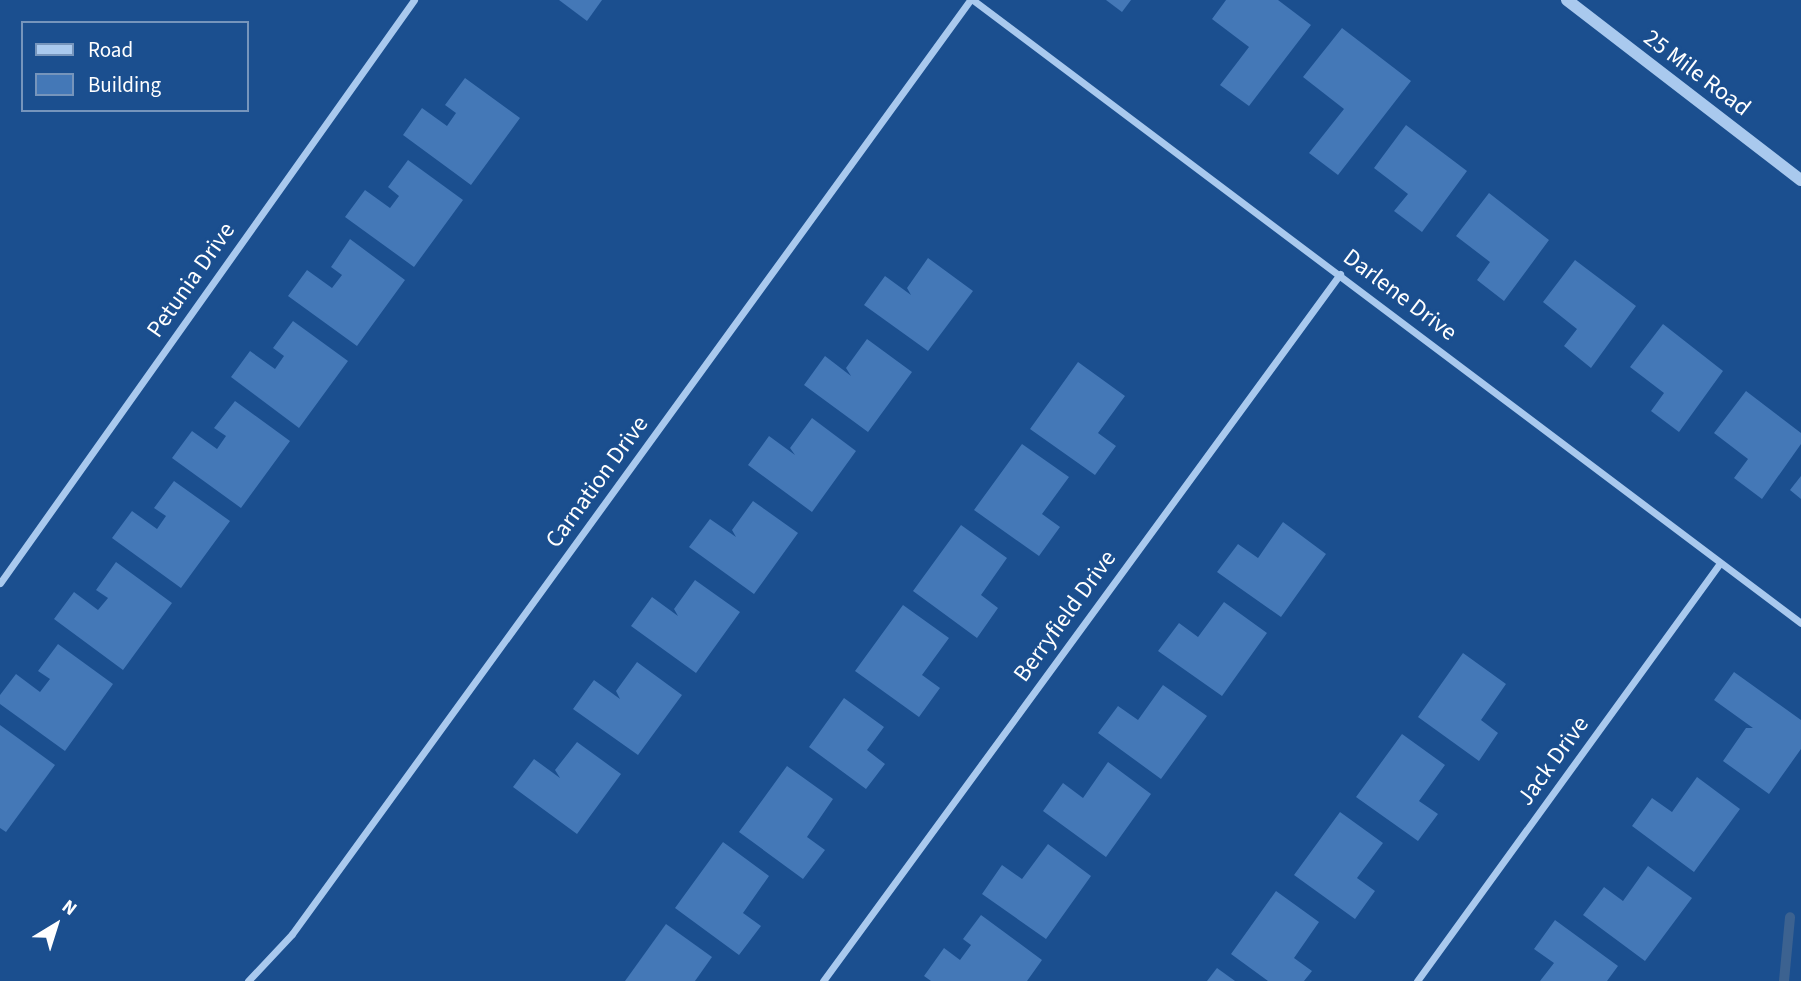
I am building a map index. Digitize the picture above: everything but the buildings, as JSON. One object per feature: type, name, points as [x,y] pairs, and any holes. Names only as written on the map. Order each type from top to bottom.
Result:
[{"type":"street","name":"Petunia Drive","points":[[0,583],[414,0]]},
{"type":"street","name":"Darlene Drive","points":[[972,0],[1801,622]]},
{"type":"street","name":"Carnation Drive","points":[[248,981],[292,934],[972,0]]},
{"type":"street","name":"25 Mile Road","points":[[1567,0],[1801,180]]},
{"type":"street","name":"Berryfield Drive","points":[[823,981],[1340,274]]},
{"type":"street","name":"Jack Drive","points":[[1417,981],[1720,563]]},
{"type":"waterway","points":[[1784,981],[1790,917]]}]
